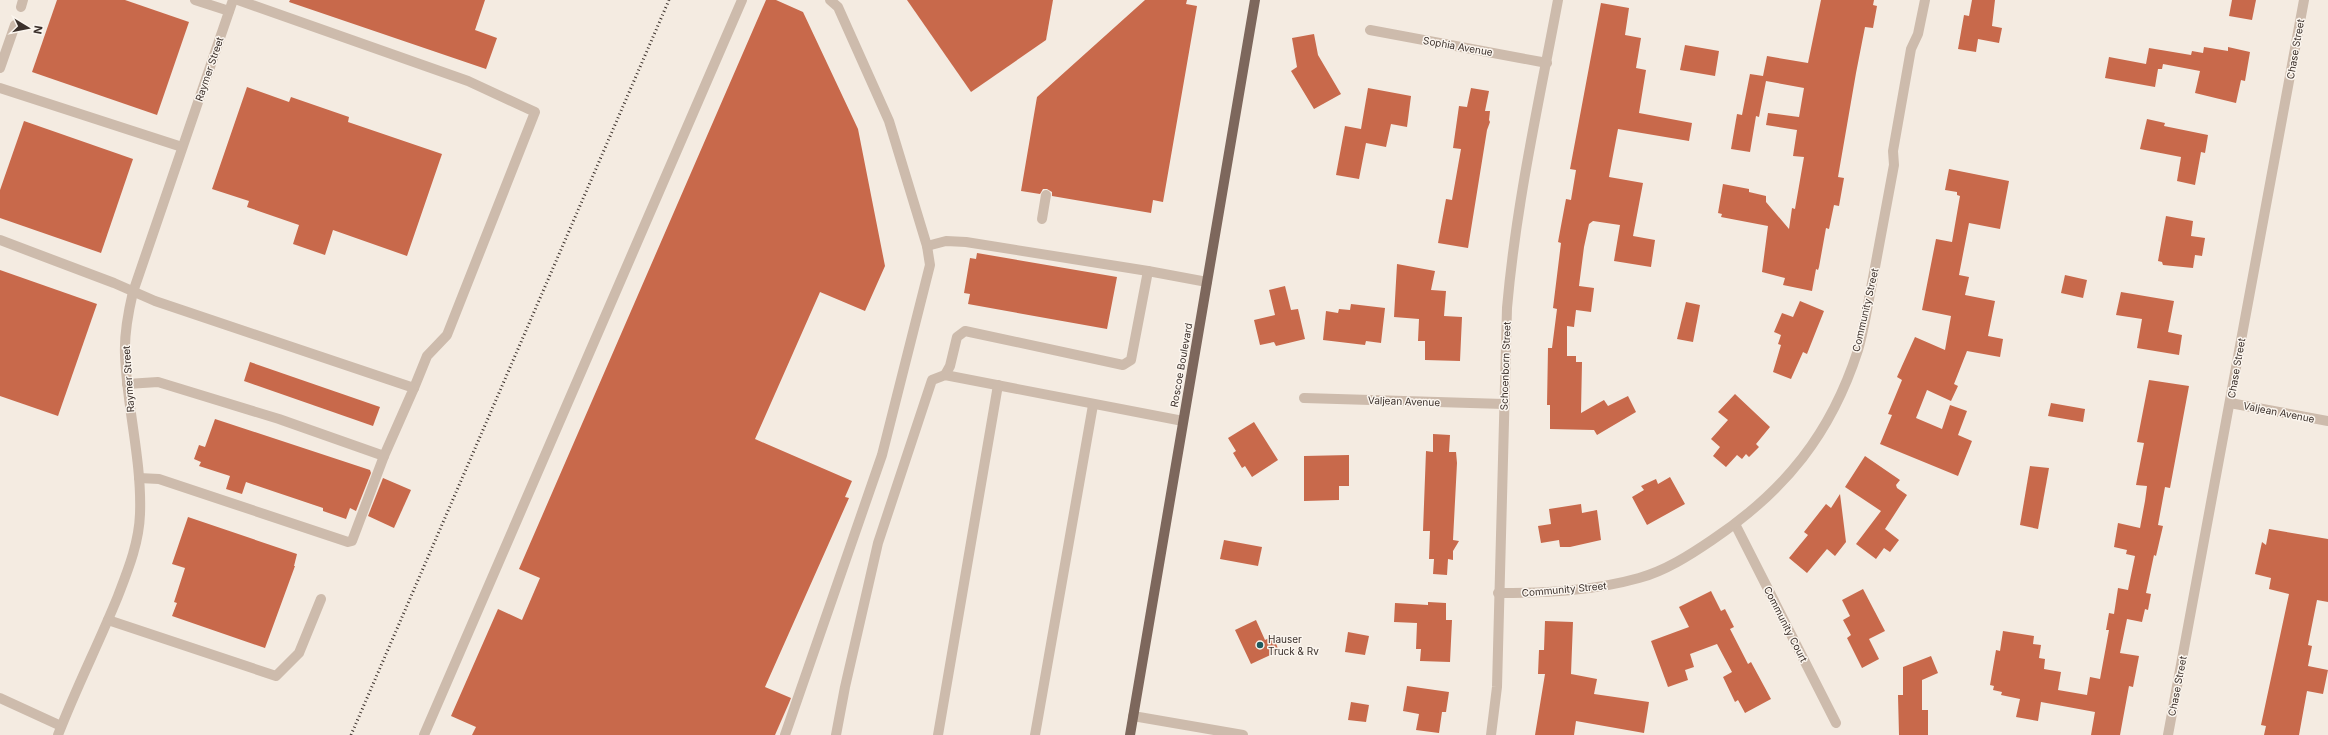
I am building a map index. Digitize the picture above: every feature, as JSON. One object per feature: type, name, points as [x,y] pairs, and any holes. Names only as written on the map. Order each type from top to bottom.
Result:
[{"type":"main road","name":"Roscoe Boulevard","points":[[1130,735],[1255,0]]},
{"type":"street","points":[[195,0],[229,11]]},
{"type":"street","name":"Raymer Street","points":[[60,731],[108,620],[129,567],[136,542],[140,515],[139,478],[127,384],[125,353],[126,321],[133,292],[233,0]]},
{"type":"street","points":[[139,478],[159,479],[348,542],[352,541],[384,456],[427,356],[447,335],[535,112],[468,81],[238,0]]},
{"type":"street","points":[[424,735],[742,0]]},
{"type":"street","points":[[785,735],[882,455],[930,273],[927,246],[889,121],[838,7],[830,0]]},
{"type":"street","name":"Schoenborn Street","points":[[1491,735],[1497,687],[1498,593],[1510,272],[1516,229],[1558,0]]},
{"type":"street","name":"Community Street","points":[[1498,593],[1544,593],[1580,589],[1641,578],[1671,565],[1699,549],[1735,524],[1762,504],[1795,469],[1833,410],[1857,350],[1894,165],[1893,151],[1910,49],[1918,34],[1925,0]]},
{"type":"street","name":"Chase Street","points":[[2168,735],[2304,0]]},
{"type":"street","points":[[0,68],[15,24]]},
{"type":"street","name":"Sophia Avenue","points":[[1370,30],[1547,63]]},
{"type":"street","points":[[0,88],[182,147]]},
{"type":"street","points":[[1042,219],[1046,195]]},
{"type":"street","points":[[0,240],[101,278],[165,305],[414,388]]},
{"type":"street","points":[[927,246],[946,241],[966,242],[1207,282]]},
{"type":"street","points":[[945,375],[950,366],[957,336],[965,331],[1123,365],[1131,360],[1148,271]]},
{"type":"street","points":[[836,735],[878,543],[932,380],[945,375],[1093,405],[1184,421]]},
{"type":"street","points":[[127,384],[158,382],[279,419],[384,456]]},
{"type":"street","points":[[938,735],[998,385]]},
{"type":"street","name":"Valjean Avenue","points":[[1304,398],[1504,404]]},
{"type":"street","name":"Valjean Avenue","points":[[2230,402],[2328,422]]},
{"type":"street","points":[[1035,735],[1093,405]]},
{"type":"street","name":"Community Court","points":[[1735,524],[1836,723]]},
{"type":"street","points":[[108,620],[276,676],[299,653],[321,599]]},
{"type":"street","points":[[0,698],[60,731]]},
{"type":"street","points":[[1133,716],[1243,735]]},
{"type":"building","points":[[57,0],[125,0],[189,22],[157,115],[32,72]]},
{"type":"building","points":[[290,0],[485,0],[475,30],[497,38],[486,69],[289,2]]},
{"type":"building","points":[[766,0],[776,0],[803,12],[858,129],[885,266],[865,311],[820,292],[755,439],[852,481],[845,497],[849,498],[765,687],[791,698],[789,703],[775,735],[472,735],[476,727],[451,716],[498,609],[522,620],[540,578],[519,569]]},
{"type":"building","points":[[907,0],[1053,0],[1046,40],[971,92]]},
{"type":"building","points":[[1145,0],[1187,0],[1186,4],[1197,6],[1163,202],[1153,200],[1151,213],[1052,196],[1052,192],[1047,189],[1043,189],[1040,194],[1021,191],[1037,97]]},
{"type":"building","points":[[1821,0],[1874,0],[1873,5],[1877,6],[1873,28],[1865,27],[1856,73],[1838,177],[1844,178],[1839,206],[1834,205],[1829,229],[1826,228],[1819,267],[1818,270],[1816,269],[1812,291],[1783,285],[1785,278],[1762,272],[1768,226],[1721,217],[1722,214],[1718,213],[1723,184],[1749,189],[1749,192],[1766,196],[1766,202],[1789,229],[1792,208],[1795,209],[1804,157],[1793,156],[1797,130],[1766,125],[1768,113],[1799,117],[1804,88],[1766,81],[1759,117],[1756,116],[1750,152],[1731,149],[1737,114],[1742,115],[1750,74],[1763,76],[1767,56],[1808,63]]},
{"type":"building","points":[[1972,0],[1995,0],[1992,26],[2002,28],[1999,43],[1978,39],[1976,52],[1958,49],[1964,15],[1969,16]]},
{"type":"building","points":[[2232,0],[2256,0],[2252,20],[2229,16]]},
{"type":"building","points":[[1601,3],[1629,8],[1625,35],[1641,38],[1636,68],[1646,70],[1639,113],[1692,123],[1689,141],[1618,129],[1609,177],[1643,183],[1633,236],[1655,240],[1651,267],[1614,261],[1620,225],[1593,221],[1589,224],[1584,247],[1579,286],[1594,288],[1591,312],[1576,310],[1574,327],[1567,326],[1567,356],[1576,356],[1576,362],[1582,362],[1581,413],[1604,400],[1608,406],[1628,396],[1636,412],[1597,435],[1594,430],[1550,429],[1550,405],[1547,405],[1548,348],[1552,348],[1557,309],[1553,308],[1561,243],[1558,242],[1566,199],[1571,200],[1576,170],[1570,169]]},
{"type":"building","points":[[1314,34],[1318,55],[1341,94],[1314,109],[1291,71],[1297,67],[1292,38]]},
{"type":"building","points":[[1685,45],[1719,51],[1715,76],[1680,70]]},
{"type":"building","points":[[2204,47],[2228,51],[2228,47],[2250,52],[2245,81],[2241,80],[2236,103],[2195,93],[2200,71],[2163,64],[2162,69],[2158,69],[2155,87],[2105,78],[2109,57],[2146,64],[2149,48],[2191,55],[2192,51],[2203,53]]},
{"type":"building","points":[[247,87],[289,102],[291,97],[349,117],[348,122],[442,154],[407,256],[333,230],[325,255],[293,244],[299,225],[247,207],[249,201],[212,189]]},
{"type":"building","points":[[1368,88],[1411,96],[1407,127],[1391,124],[1386,147],[1366,143],[1359,179],[1336,175],[1345,126],[1361,129]]},
{"type":"building","points":[[1471,88],[1489,91],[1485,111],[1490,111],[1490,122],[1487,130],[1468,248],[1438,243],[1446,199],[1452,200],[1461,149],[1453,148],[1459,106],[1467,107]]},
{"type":"building","points":[[2147,119],[2165,123],[2164,126],[2208,135],[2205,153],[2201,152],[2195,185],[2177,181],[2181,157],[2140,149]]},
{"type":"building","points":[[24,121],[133,159],[101,253],[0,218],[0,190]]},
{"type":"building","points":[[1949,169],[2009,181],[2000,229],[1969,223],[1959,275],[1969,277],[1965,295],[1995,301],[1988,336],[2003,339],[2000,357],[1967,351],[1954,384],[1958,386],[1951,401],[1927,390],[1916,418],[1942,429],[1950,405],[1967,411],[1958,435],[1972,441],[1958,476],[1880,444],[1892,415],[1888,414],[1902,380],[1897,377],[1915,337],[1945,350],[1951,316],[1922,310],[1936,239],[1952,242],[1960,196],[1957,195],[1957,192],[1945,190]]},
{"type":"building","points":[[2166,216],[2193,221],[2191,236],[2205,238],[2202,256],[2195,255],[2193,268],[2163,265],[2162,262],[2158,261]]},
{"type":"building","points":[[977,253],[1117,277],[1107,329],[968,304],[970,294],[964,293],[970,258],[976,259]]},
{"type":"building","points":[[1397,264],[1435,271],[1431,290],[1446,291],[1444,316],[1462,317],[1460,361],[1425,360],[1425,341],[1418,341],[1419,319],[1394,317]]},
{"type":"building","points":[[0,270],[97,304],[58,416],[0,396]]},
{"type":"building","points":[[2065,275],[2087,280],[2083,298],[2061,293]]},
{"type":"building","points":[[1285,286],[1291,310],[1298,309],[1305,339],[1276,346],[1274,342],[1260,345],[1254,320],[1275,315],[1269,290]]},
{"type":"building","points":[[2121,292],[2174,301],[2168,332],[2182,335],[2179,355],[2137,348],[2142,319],[2116,315]]},
{"type":"building","points":[[1800,301],[1824,311],[1807,354],[1803,352],[1791,379],[1773,372],[1781,345],[1778,344],[1781,335],[1774,332],[1782,313],[1793,317]]},
{"type":"building","points":[[1686,302],[1700,305],[1693,342],[1677,339]]},
{"type":"building","points":[[1351,304],[1385,308],[1381,343],[1366,341],[1365,345],[1323,340],[1326,311],[1338,313],[1339,309],[1350,310]]},
{"type":"building","points":[[250,362],[380,407],[373,426],[244,381]]},
{"type":"building","points":[[2149,380],[2189,386],[2170,488],[2165,487],[2158,525],[2163,526],[2156,556],[2154,555],[2146,593],[2151,594],[2148,610],[2145,609],[2142,622],[2127,619],[2120,653],[2139,656],[2133,687],[2129,686],[2120,735],[2091,735],[2095,712],[2041,702],[2038,721],[2016,717],[2020,699],[2001,695],[2002,692],[1993,690],[1994,686],[1990,685],[1996,650],[2000,651],[2003,631],[2034,636],[2033,644],[2041,645],[2039,658],[2045,659],[2044,669],[2061,672],[2058,690],[2087,695],[2090,677],[2100,679],[2109,630],[2106,630],[2109,613],[2114,614],[2118,588],[2128,590],[2135,556],[2126,554],[2127,550],[2114,547],[2118,523],[2140,528],[2145,501],[2147,486],[2136,485],[2144,443],[2137,442]]},
{"type":"building","points":[[1735,394],[1770,427],[1756,444],[1759,447],[1749,457],[1746,454],[1742,459],[1737,455],[1726,467],[1713,456],[1720,447],[1711,439],[1728,420],[1718,412]]},
{"type":"building","points":[[2051,403],[2085,409],[2083,422],[2048,416]]},
{"type":"building","points":[[215,419],[370,470],[371,473],[356,511],[350,508],[346,519],[323,511],[323,508],[246,482],[242,494],[226,489],[230,476],[199,466],[201,462],[194,459],[199,445],[205,447]]},
{"type":"building","points":[[1254,422],[1278,460],[1252,477],[1245,466],[1242,468],[1233,453],[1236,451],[1228,438]]},
{"type":"building","points":[[1433,434],[1450,435],[1449,452],[1456,452],[1457,463],[1453,540],[1459,541],[1453,551],[1453,560],[1448,559],[1447,575],[1433,574],[1434,559],[1429,559],[1430,531],[1423,531],[1426,451],[1433,452]]},
{"type":"building","points":[[1349,455],[1349,486],[1339,486],[1339,500],[1304,501],[1304,456]]},
{"type":"building","points":[[1865,456],[1900,480],[1896,485],[1897,488],[1907,495],[1885,529],[1899,540],[1890,552],[1884,548],[1876,559],[1856,544],[1881,511],[1845,487]]},
{"type":"building","points":[[2030,466],[2049,468],[2038,529],[2020,525]]},
{"type":"building","points":[[1670,477],[1685,504],[1647,525],[1632,497],[1644,490],[1641,486],[1656,479],[1658,484]]},
{"type":"building","points":[[383,478],[411,490],[394,528],[368,516]]},
{"type":"building","points":[[1840,494],[1846,542],[1835,556],[1827,549],[1807,573],[1789,558],[1808,535],[1804,532],[1826,504],[1831,508]]},
{"type":"building","points":[[1581,504],[1582,513],[1597,510],[1601,540],[1570,547],[1560,547],[1559,540],[1541,543],[1538,526],[1551,524],[1549,509]]},
{"type":"building","points":[[188,517],[297,554],[295,566],[265,648],[172,616],[177,603],[174,602],[185,568],[172,564]]},
{"type":"building","points":[[2269,529],[2328,539],[2328,602],[2317,600],[2308,645],[2312,646],[2308,666],[2328,670],[2323,694],[2307,691],[2299,735],[2264,735],[2266,726],[2261,725],[2289,594],[2269,589],[2271,578],[2255,574],[2262,542],[2266,545]]},
{"type":"building","points":[[1224,540],[1262,547],[1258,566],[1220,559]]},
{"type":"building","points":[[1863,589],[1885,631],[1869,639],[1879,659],[1862,668],[1847,638],[1851,635],[1843,620],[1850,616],[1842,600]]},
{"type":"building","points":[[1711,591],[1721,611],[1725,609],[1734,627],[1730,629],[1748,664],[1751,662],[1771,699],[1745,713],[1738,700],[1735,702],[1723,677],[1732,672],[1717,644],[1690,654],[1694,667],[1685,670],[1688,680],[1668,687],[1651,641],[1689,627],[1679,607]]},
{"type":"building","points":[[1428,602],[1446,603],[1446,620],[1452,620],[1450,662],[1420,661],[1421,649],[1416,649],[1417,623],[1394,622],[1395,603],[1428,605]]},
{"type":"building","name":"Hauser Truck & Rv","points":[[1256,620],[1265,640],[1273,636],[1279,651],[1251,664],[1235,630]]},
{"type":"building","points":[[1545,621],[1573,622],[1571,674],[1597,679],[1594,694],[1649,702],[1644,733],[1576,721],[1574,735],[1535,735],[1545,674],[1538,674],[1539,650],[1544,650]]},
{"type":"building","points":[[1348,632],[1369,636],[1365,655],[1345,652]]},
{"type":"building","points":[[1931,656],[1938,673],[1922,680],[1922,710],[1928,710],[1928,735],[1899,735],[1898,695],[1903,695],[1903,667]]},
{"type":"building","points":[[1407,686],[1449,692],[1446,712],[1442,712],[1439,733],[1416,730],[1419,714],[1403,711]]},
{"type":"building","points":[[1351,702],[1369,705],[1366,722],[1348,720]]},
{"type":"railway","points":[[351,735],[669,0]]},
{"type":"place","name":"Hauser Truck & Rv","points":[[1260,645]]}]
